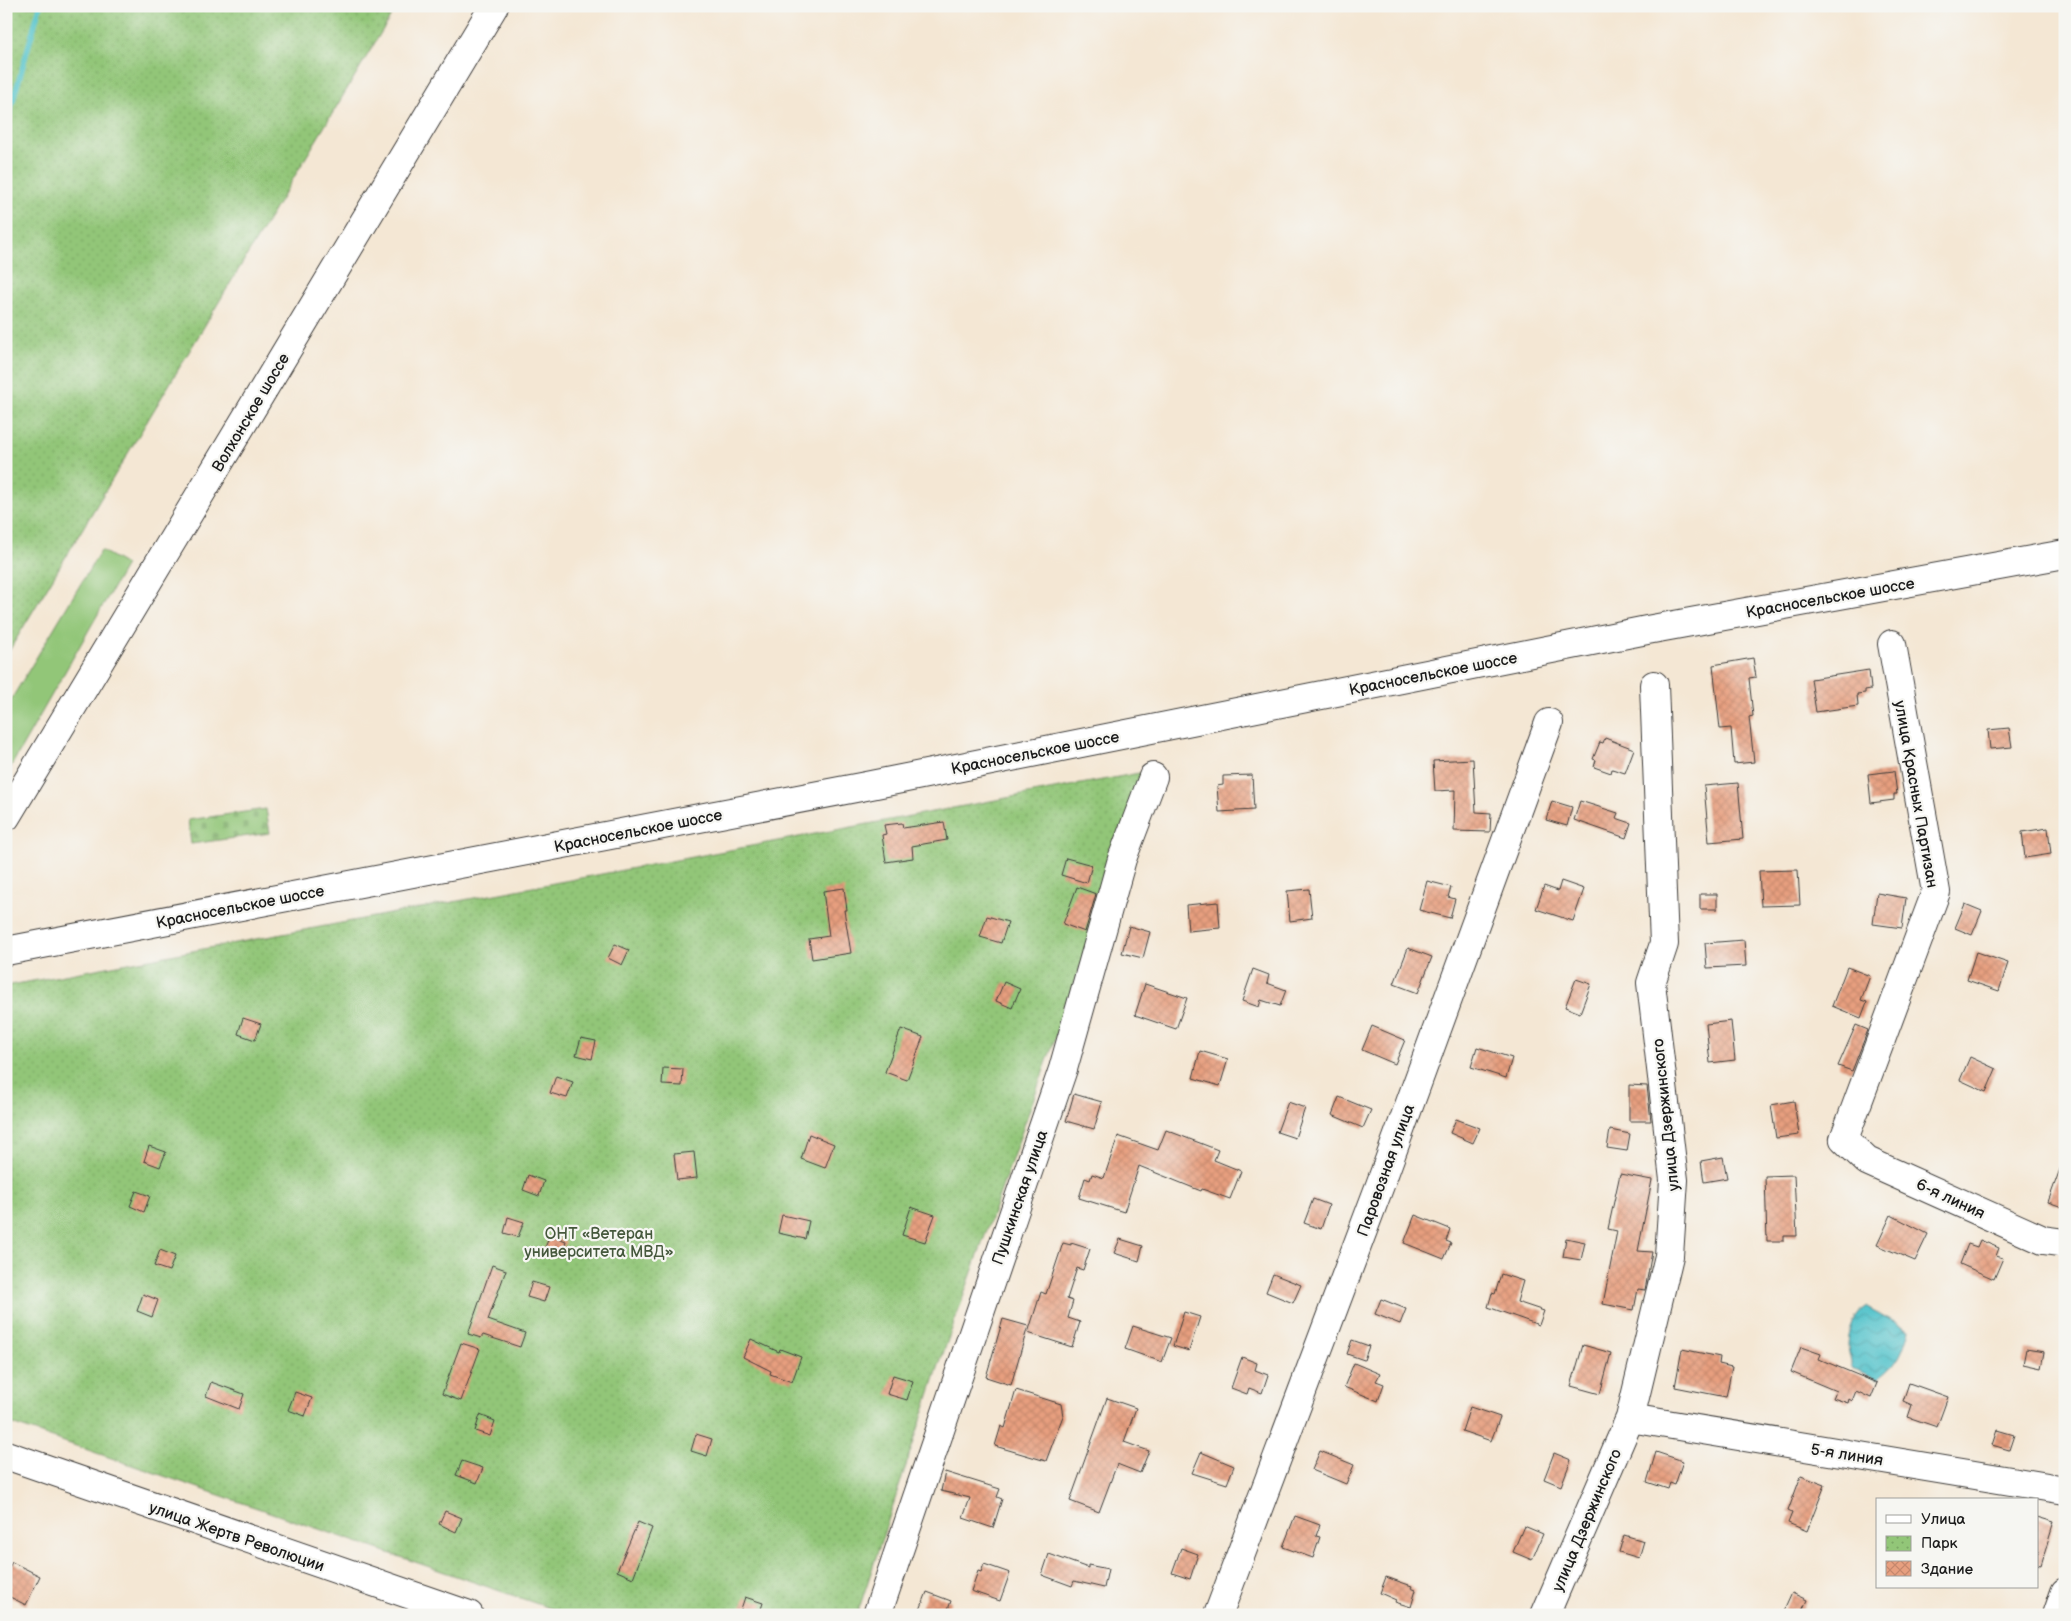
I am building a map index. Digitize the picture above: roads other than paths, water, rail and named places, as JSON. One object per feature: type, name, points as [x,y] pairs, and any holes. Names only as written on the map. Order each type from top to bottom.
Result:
[{"type":"street","name":"Волхонское шоссе","points":[[6,817],[494,6]]},
{"type":"street","name":"Красносельское шоссе","points":[[6,951],[866,786],[1637,632],[2065,554]]},
{"type":"street","name":"улица Красных Партизан","points":[[1844,1139],[1936,892],[1892,644]]},
{"type":"street","name":"улица Дзержинского","points":[[1545,1615],[1630,1418],[1669,1256],[1674,1180],[1651,983],[1664,944],[1654,685]]},
{"type":"street","name":"Паровозная улица","points":[[1218,1615],[1380,1185],[1549,723]]},
{"type":"street","name":"Пушкинская улица","points":[[876,1615],[1063,1070],[1122,860],[1153,777]]},
{"type":"street","points":[[6,934],[33,946]]},
{"type":"street","name":"6-я линия","points":[[1844,1139],[1867,1161],[2043,1240],[2065,1243]]},
{"type":"street","name":"5-я линия","points":[[1630,1418],[2065,1490]]},
{"type":"street","name":"улица Жертв Революции","points":[[6,1455],[469,1615]]},
{"type":"street","points":[[2057,1615],[2065,1592]]},
{"type":"water","points":[[1867,1307],[1909,1330],[1899,1358],[1878,1379],[1852,1368],[1848,1350],[1853,1322],[1859,1313]]},
{"type":"waterway","points":[[6,125],[40,6]]},
{"type":"park label","name":"ОНТ «Ветеран университета МВД»","points":[[599,1242]]}]
